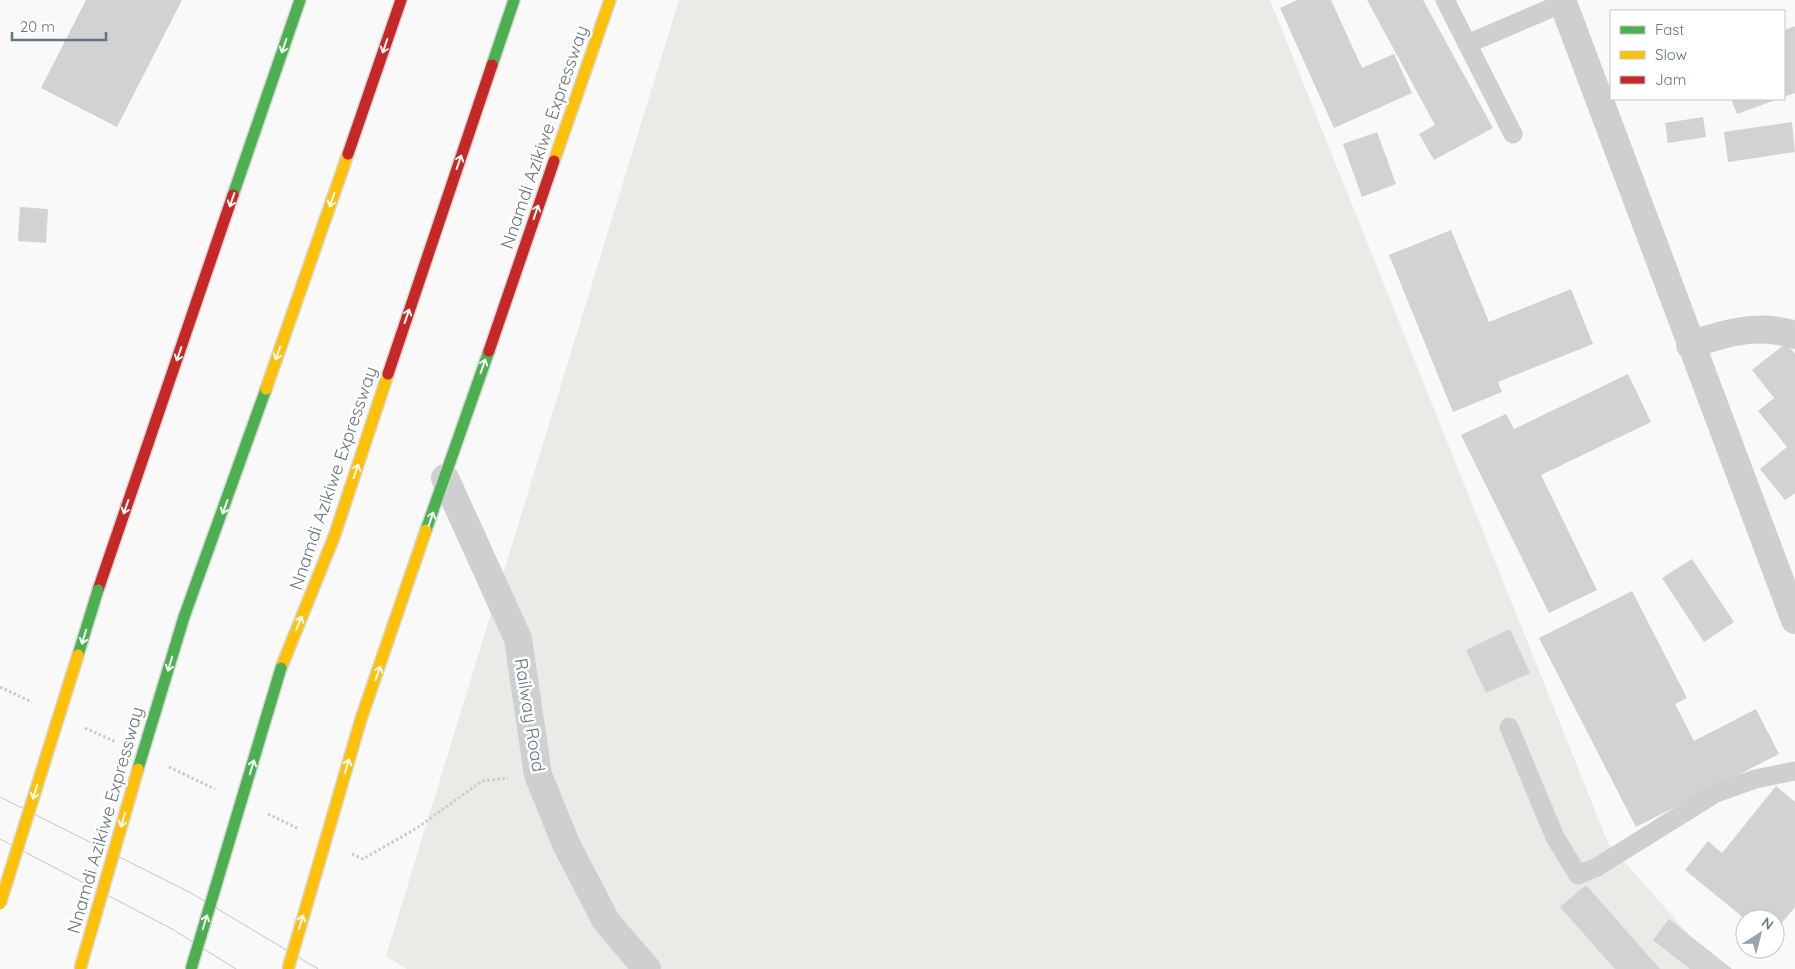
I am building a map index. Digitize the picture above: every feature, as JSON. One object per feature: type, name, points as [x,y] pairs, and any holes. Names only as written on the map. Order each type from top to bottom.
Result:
[{"type":"highway","points":[[0,904],[98,590],[300,0]]},
{"type":"highway","name":"Nnamdi Azikiwe Expressway","points":[[80,969],[106,873],[184,617],[228,498],[400,0]]},
{"type":"highway","name":"Nnamdi Azikiwe Expressway","points":[[191,969],[281,668],[334,537],[514,0]]},
{"type":"highway","name":"Nnamdi Azikiwe Expressway","points":[[288,969],[362,719],[610,0]]},
{"type":"street","points":[[1562,2],[1795,620]]},
{"type":"street","points":[[1690,345],[1730,331],[1781,330],[1795,335]]},
{"type":"street","name":"Railway Road","points":[[445,478],[518,639],[538,775],[562,835],[606,921],[647,969]]},
{"type":"lane","points":[[1445,0],[1513,134]]},
{"type":"lane","points":[[1467,44],[1562,2]]},
{"type":"lane","points":[[1509,727],[1555,837],[1578,875],[1597,867],[1716,793],[1755,779],[1795,772]]},
{"type":"shaded area","points":[[679,0],[1270,0],[1608,843],[1719,969],[407,969],[386,956]]},
{"type":"building","points":[[86,0],[182,0],[117,127],[41,88]]},
{"type":"building","points":[[1297,0],[1331,0],[1362,68],[1394,54],[1412,93],[1334,128],[1280,8]]},
{"type":"building","points":[[1367,0],[1423,0],[1493,128],[1434,160],[1419,134],[1435,125]]},
{"type":"building","points":[[1795,26],[1795,93],[1785,97],[1785,30]]},
{"type":"building","points":[[1731,100],[1775,100],[1737,114]]},
{"type":"building","points":[[1703,117],[1706,137],[1668,143],[1665,123]]},
{"type":"building","points":[[1792,122],[1795,152],[1728,162],[1724,132]]},
{"type":"building","points":[[1377,132],[1396,184],[1362,197],[1343,144]]},
{"type":"building","points":[[20,207],[48,209],[46,243],[18,241]]},
{"type":"building","points":[[1451,230],[1489,322],[1571,289],[1593,344],[1498,382],[1502,392],[1453,412],[1389,255]]},
{"type":"building","points":[[1786,343],[1795,354],[1795,493],[1785,500],[1760,469],[1787,447],[1758,411],[1774,398],[1752,370]]},
{"type":"building","points":[[1628,374],[1651,422],[1541,475],[1597,590],[1549,613],[1461,435],[1506,414],[1514,429]]},
{"type":"building","points":[[1692,559],[1734,622],[1704,642],[1662,578]]},
{"type":"building","points":[[1632,591],[1687,698],[1675,704],[1694,741],[1756,709],[1779,754],[1636,827],[1539,638]]},
{"type":"building","points":[[1510,629],[1530,673],[1486,693],[1466,650]]},
{"type":"building","points":[[1776,786],[1795,802],[1795,907],[1785,919],[1785,909],[1735,909],[1735,911],[1685,870],[1708,841],[1722,853]]},
{"type":"building","points":[[1586,885],[1660,969],[1615,969],[1560,907]]},
{"type":"building","points":[[1669,919],[1732,969],[1690,969],[1653,940]]},
{"type":"tram line","points":[[0,797],[191,893],[318,969]]},
{"type":"tram line","points":[[0,839],[172,929],[236,969]]},
{"type":"traffic: fast","points":[[233,195],[300,0]]},
{"type":"traffic: fast","points":[[492,65],[514,0]]},
{"type":"traffic: fast","points":[[426,530],[489,351]]},
{"type":"traffic: fast","points":[[184,617],[266,389]]},
{"type":"traffic: fast","points":[[78,655],[98,590]]},
{"type":"traffic: fast","points":[[138,769],[184,617]]},
{"type":"traffic: fast","points":[[191,969],[281,668]]},
{"type":"traffic: slow","points":[[554,161],[610,0]]},
{"type":"traffic: slow","points":[[266,389],[348,154]]},
{"type":"traffic: slow","points":[[281,668],[334,537],[388,374]]},
{"type":"traffic: slow","points":[[361,719],[426,530]]},
{"type":"traffic: slow","points":[[0,904],[78,655]]},
{"type":"traffic: slow","points":[[288,969],[361,719]]},
{"type":"traffic: slow","points":[[80,969],[138,769]]},
{"type":"traffic: jam","points":[[348,154],[401,0]]},
{"type":"traffic: jam","points":[[388,374],[492,65]]},
{"type":"traffic: jam","points":[[489,351],[554,161]]},
{"type":"traffic: jam","points":[[98,590],[233,195]]}]
